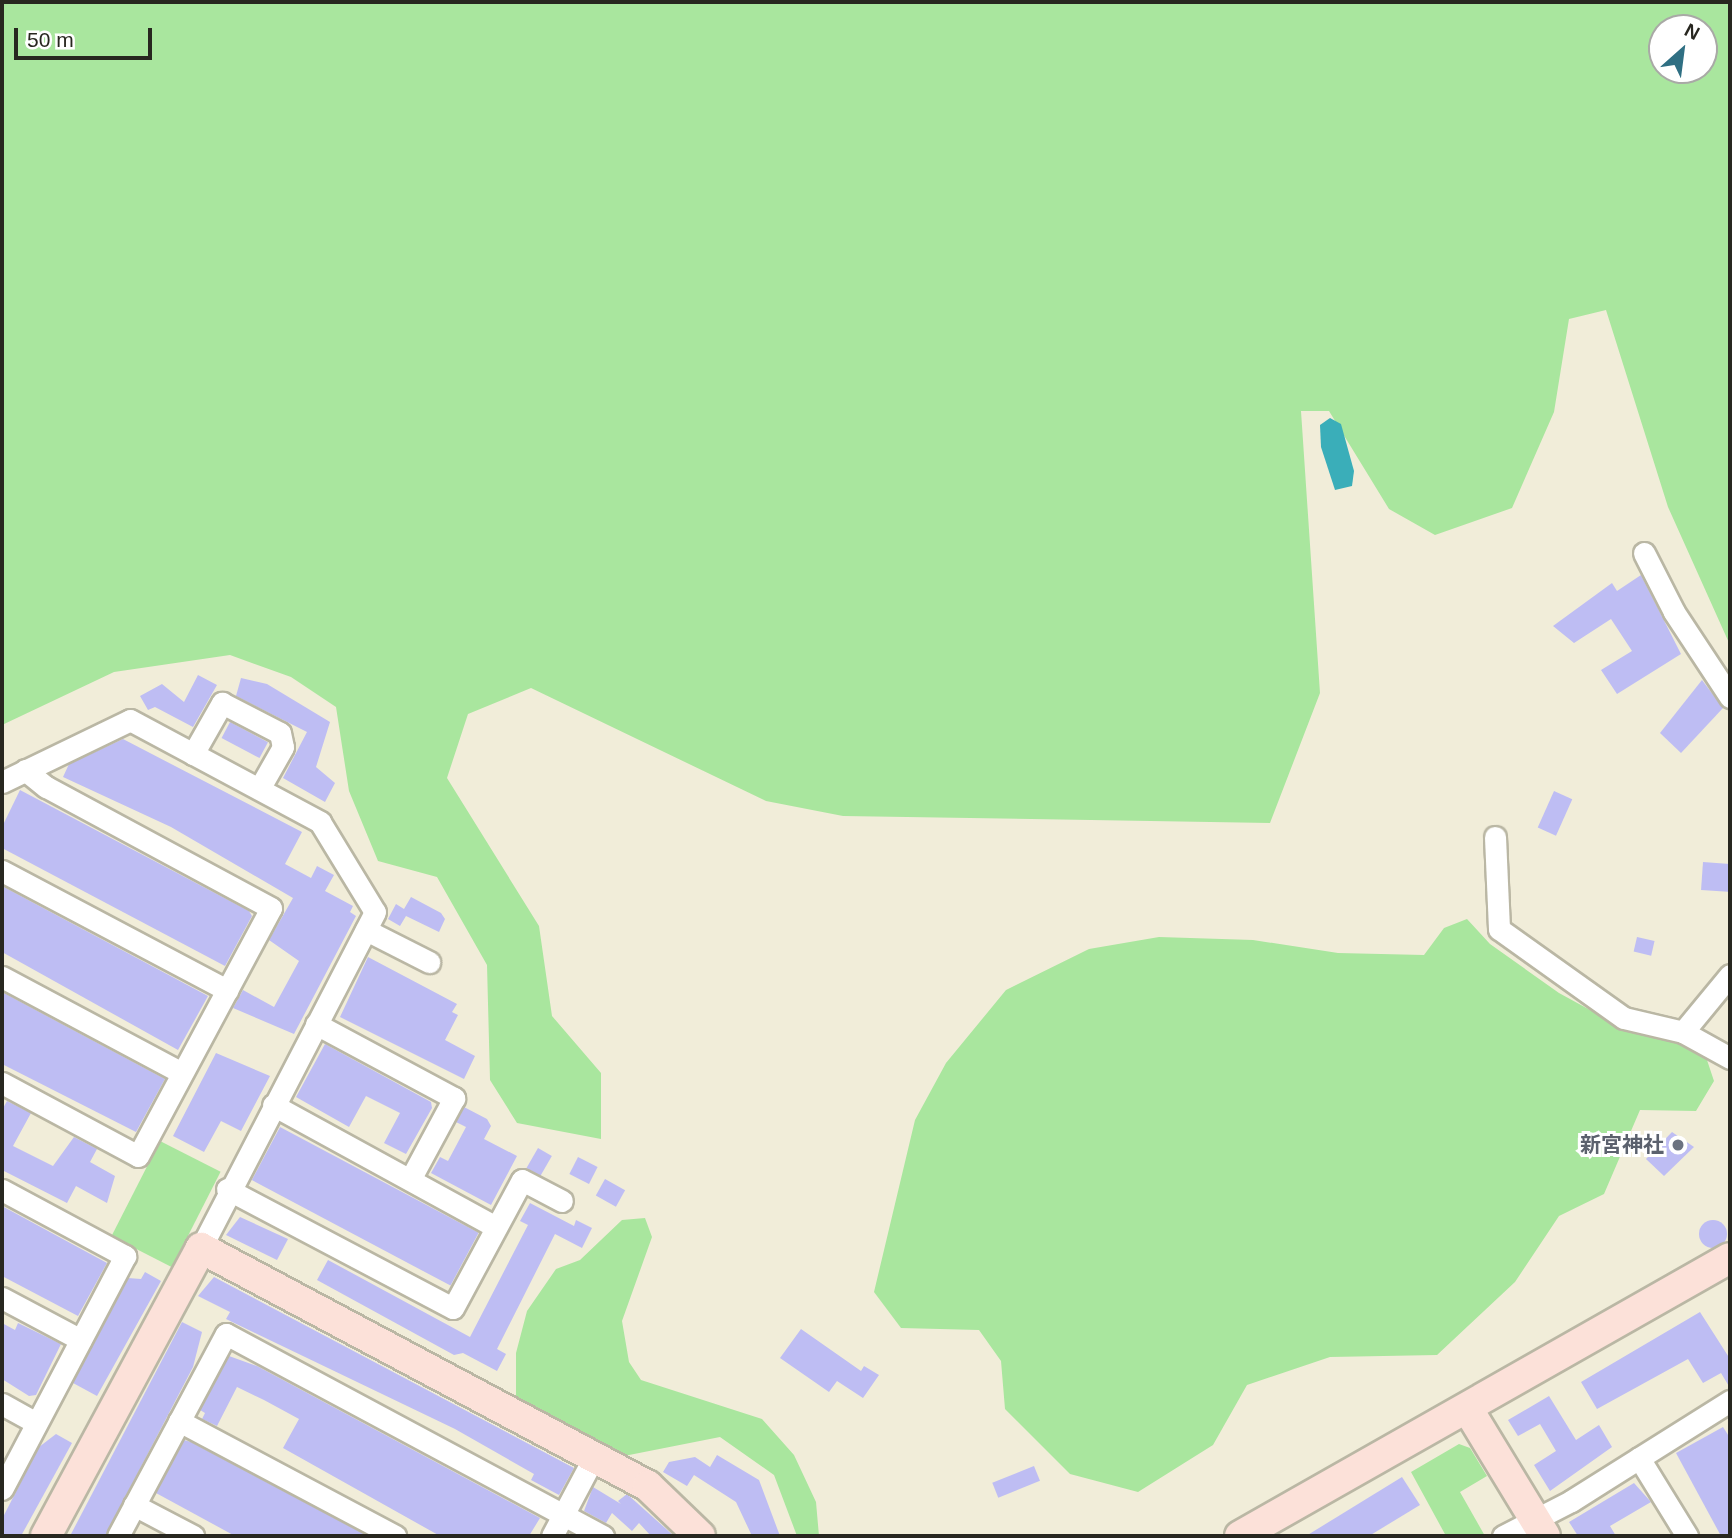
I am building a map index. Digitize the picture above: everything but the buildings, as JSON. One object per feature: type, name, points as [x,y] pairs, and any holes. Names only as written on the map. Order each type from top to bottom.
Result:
[{"type":"street","points":[[1644,553],[1674,612],[1730,697]]},
{"type":"street","points":[[193,754],[222,703],[280,733],[283,747],[259,789]]},
{"type":"street","points":[[2,782],[130,720],[320,822],[375,912],[227,1189],[201,1248],[46,1536]]},
{"type":"street","points":[[2,1083],[138,1156],[271,908],[46,787],[25,770]]},
{"type":"street","points":[[1495,837],[1499,929],[1624,1018],[1683,1032],[1730,1058]]},
{"type":"street","points":[[2,871],[227,990]]},
{"type":"street","points":[[366,930],[429,962]]},
{"type":"street","points":[[1683,1032],[1730,975]]},
{"type":"street","points":[[2,977],[182,1073]]},
{"type":"street","points":[[316,1024],[454,1098],[411,1178]]},
{"type":"street","points":[[273,1105],[411,1178],[496,1227]]},
{"type":"street","points":[[227,1189],[453,1308],[522,1180],[562,1200]]},
{"type":"street","points":[[2,1190],[125,1256],[2,1489]]},
{"type":"street","points":[[201,1248],[648,1486],[700,1536]]},
{"type":"street","points":[[1240,1536],[1469,1411],[1730,1258]]},
{"type":"street","points":[[2,1298],[80,1340]]},
{"type":"street","points":[[118,1536],[226,1334],[603,1536]]},
{"type":"street","points":[[1503,1536],[1539,1527],[1639,1458],[1730,1401]]},
{"type":"street","points":[[2,1404],[36,1423]]},
{"type":"street","points":[[1469,1411],[1539,1527]]},
{"type":"street","points":[[179,1421],[395,1536]]},
{"type":"street","points":[[552,1536],[594,1457]]},
{"type":"street","points":[[1639,1458],[1687,1536]]},
{"type":"street","points":[[134,1505],[193,1536]]},
{"type":"green space","points":[[2,2],[1730,2],[1730,645],[1668,507],[1606,310],[1569,319],[1554,412],[1512,508],[1435,535],[1389,509],[1329,411],[1301,411],[1320,693],[1270,823],[843,816],[766,801],[531,688],[468,714],[447,778],[539,926],[552,1016],[601,1073],[601,1139],[517,1123],[490,1080],[487,965],[437,877],[378,861],[349,791],[336,707],[291,677],[230,655],[114,672],[2,725]]},
{"type":"green space","points":[[1467,919],[1490,944],[1559,993],[1612,1022],[1663,1033],[1706,1057],[1714,1081],[1696,1111],[1640,1110],[1604,1194],[1559,1216],[1515,1282],[1437,1355],[1330,1357],[1247,1385],[1213,1445],[1138,1492],[1070,1474],[1005,1409],[1001,1361],[979,1330],[901,1328],[874,1292],[915,1120],[946,1063],[1006,990],[1089,949],[1159,937],[1253,940],[1338,953],[1424,955],[1444,928]]},
{"type":"green space","points":[[160,1141],[221,1172],[172,1267],[111,1236]]},
{"type":"green space","points":[[645,1218],[652,1237],[622,1321],[629,1362],[641,1380],[762,1419],[794,1455],[816,1502],[819,1536],[797,1536],[774,1475],[720,1437],[624,1456],[516,1398],[516,1353],[527,1311],[556,1269],[580,1260],[622,1220]]},
{"type":"green space","points":[[1459,1444],[1470,1448],[1487,1476],[1460,1492],[1485,1536],[1446,1536],[1411,1472]]},
{"type":"water","points":[[1330,418],[1341,424],[1354,471],[1352,486],[1335,490],[1321,447],[1320,425]]},
{"type":"place","name":"新宮神社","points":[[1678,1145]]}]
